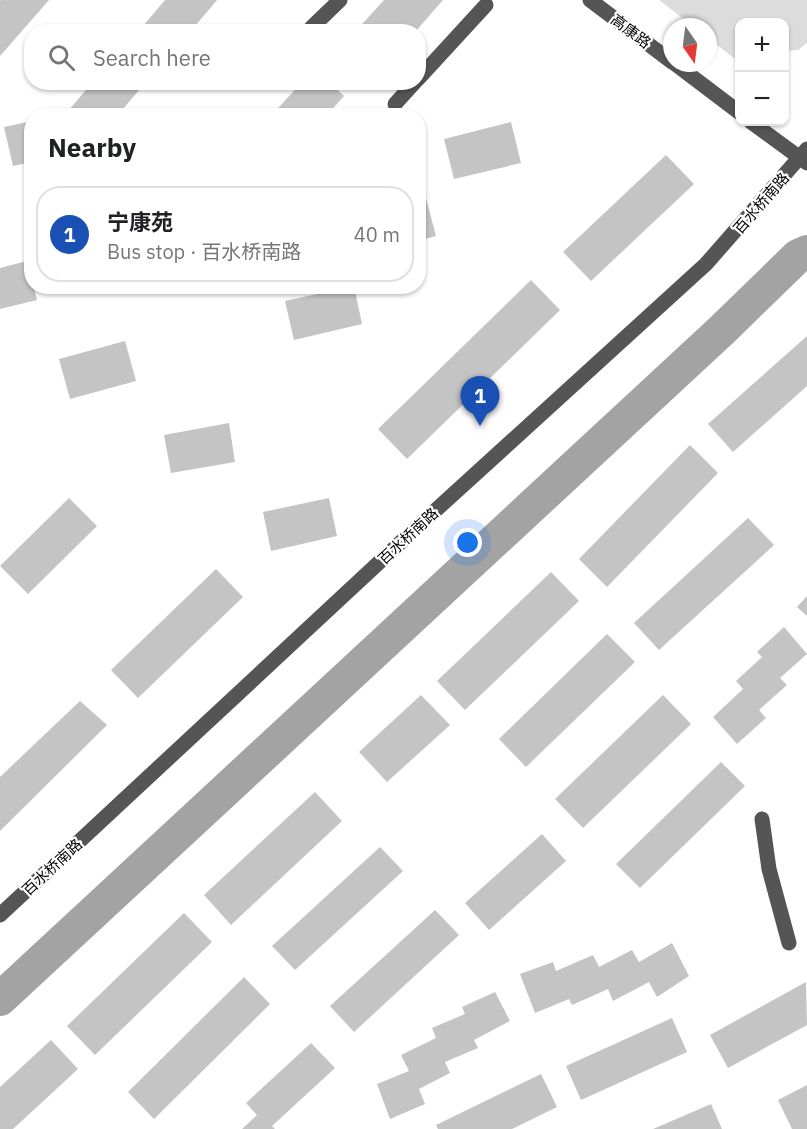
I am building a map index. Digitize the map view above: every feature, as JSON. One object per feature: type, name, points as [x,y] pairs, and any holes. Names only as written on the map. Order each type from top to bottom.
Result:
[{"type":"street","points":[[315,24],[340,0]]},
{"type":"street","name":"高康路","points":[[590,0],[663,55]]},
{"type":"street","points":[[426,70],[486,5]]},
{"type":"street","name":"高康路","points":[[686,72],[735,109]]},
{"type":"street","points":[[395,104],[408,90]]},
{"type":"street","points":[[757,126],[805,157]]},
{"type":"street","name":"百水桥南路","points":[[0,915],[424,521],[706,264],[805,157]]},
{"type":"street","points":[[762,819],[769,868],[789,943]]},
{"type":"shaded area","points":[[659,0],[807,0],[807,43],[798,50],[789,51],[789,18],[735,18],[735,59],[717,45],[717,18],[682,18]]},
{"type":"building","points":[[49,0],[28,24],[24,24],[24,29],[0,56],[0,1]]},
{"type":"building","points":[[165,0],[217,0],[197,24],[145,24]]},
{"type":"building","points":[[384,0],[443,0],[422,24],[362,24]]},
{"type":"building","points":[[86,90],[139,90],[124,108],[70,108]]},
{"type":"building","points":[[295,90],[338,90],[344,96],[333,108],[278,108]]},
{"type":"building","points":[[511,122],[521,163],[454,179],[444,139]]},
{"type":"building","points":[[24,123],[24,164],[13,166],[4,127]]},
{"type":"building","points":[[666,155],[694,184],[591,281],[563,252]]},
{"type":"building","points":[[426,198],[436,236],[426,239]]},
{"type":"building","points":[[24,262],[24,294],[35,294],[37,300],[0,309],[0,268]]},
{"type":"building","points":[[531,280],[560,310],[407,459],[378,429]]},
{"type":"building","points":[[317,294],[356,294],[362,324],[294,340],[285,301]]},
{"type":"building","points":[[807,336],[807,386],[733,452],[708,424]]},
{"type":"building","points":[[125,341],[136,381],[70,399],[59,359]]},
{"type":"building","points":[[229,423],[235,462],[171,473],[164,435]]},
{"type":"building","points":[[690,445],[718,473],[607,587],[579,559]]},
{"type":"building","points":[[69,498],[97,526],[28,594],[0,566]]},
{"type":"building","points":[[329,498],[337,536],[271,551],[263,512]]},
{"type":"building","points":[[748,518],[774,545],[659,650],[634,623]]},
{"type":"building","points":[[216,569],[243,597],[138,698],[111,670]]},
{"type":"building","points":[[551,572],[579,601],[465,710],[437,681]]},
{"type":"building","points":[[807,596],[807,616],[797,607]]},
{"type":"building","points":[[784,627],[807,654],[780,678],[787,685],[759,710],[766,718],[737,744],[713,717],[743,689],[736,681],[762,657],[757,652]]},
{"type":"building","points":[[607,634],[635,662],[526,767],[499,739]]},
{"type":"building","points":[[421,695],[450,725],[387,782],[359,752]]},
{"type":"building","points":[[663,695],[691,724],[583,828],[555,799]]},
{"type":"building","points":[[80,701],[107,725],[0,831],[0,777]]},
{"type":"building","points":[[721,762],[745,786],[640,888],[616,864]]},
{"type":"building","points":[[315,792],[342,821],[231,925],[204,895]]},
{"type":"building","points":[[542,834],[566,861],[489,930],[465,903]]},
{"type":"building","points":[[380,847],[403,871],[295,970],[272,946]]},
{"type":"building","points":[[435,910],[459,935],[354,1032],[330,1006]]},
{"type":"building","points":[[184,913],[212,942],[95,1055],[67,1026]]},
{"type":"building","points":[[672,943],[689,976],[657,997],[649,982],[613,1001],[608,989],[572,1005],[569,999],[535,1013],[520,974],[553,962],[556,971],[593,955],[599,967],[632,950],[639,962]]},
{"type":"building","points":[[244,977],[270,1004],[154,1119],[128,1092]]},
{"type":"building","points":[[806,982],[807,1025],[728,1068],[710,1035]]},
{"type":"building","points":[[495,992],[510,1021],[474,1040],[478,1048],[445,1062],[450,1073],[419,1089],[425,1104],[390,1119],[377,1084],[409,1071],[401,1055],[436,1038],[432,1028],[465,1014],[462,1007]]},
{"type":"building","points":[[672,1018],[687,1052],[581,1100],[566,1066]]},
{"type":"building","points":[[51,1040],[78,1069],[13,1129],[0,1129],[0,1087]]},
{"type":"building","points":[[311,1043],[335,1068],[272,1126],[275,1129],[242,1129],[257,1115],[246,1103]]},
{"type":"building","points":[[541,1074],[557,1107],[512,1129],[438,1129],[436,1125]]},
{"type":"building","points":[[807,1085],[807,1129],[792,1129],[778,1100]]},
{"type":"building","points":[[711,1104],[722,1129],[653,1129]]},
{"type":"waterway","points":[[0,999],[722,330],[798,256],[807,252]]},
{"type":"place","name":"宁康苑","points":[[480,426]]}]
